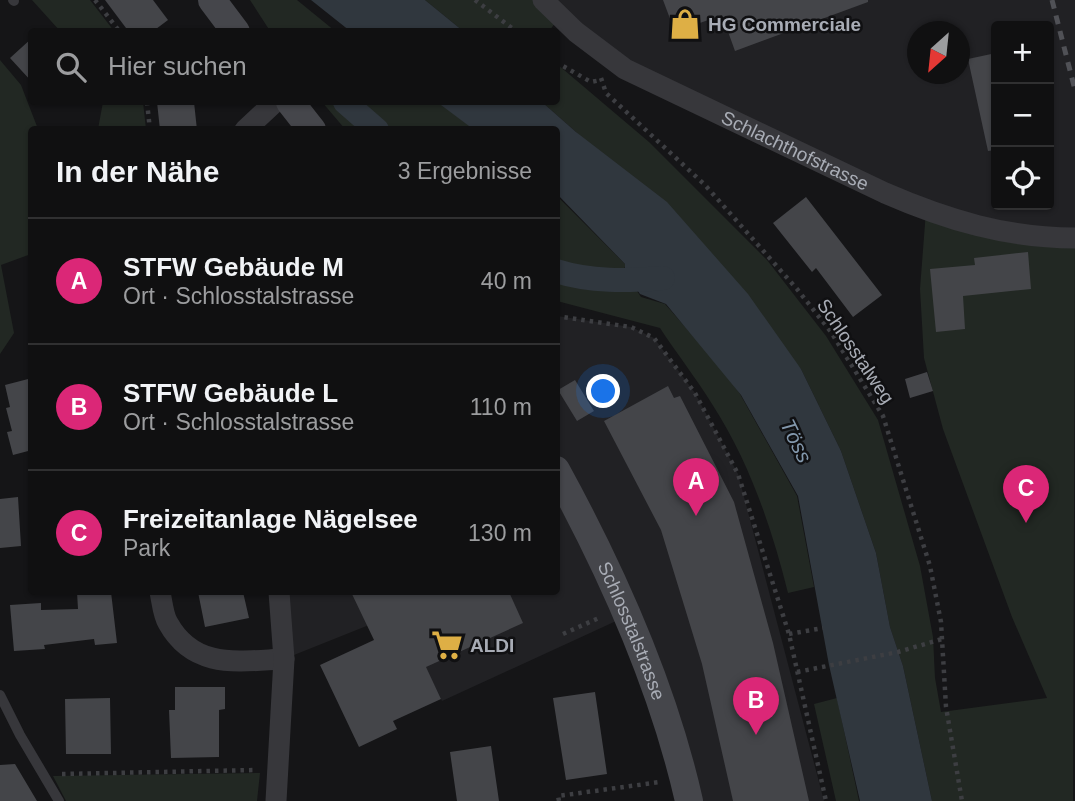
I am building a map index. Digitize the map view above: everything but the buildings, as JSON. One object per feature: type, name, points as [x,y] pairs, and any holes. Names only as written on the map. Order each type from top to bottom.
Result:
[{"type":"main road","points":[[212,0],[233,28]]},
{"type":"main road","points":[[292,105],[309,126]]},
{"type":"main road","name":"Schlosstalstrasse","points":[[560,478],[624,607],[656,692],[689,801]]},
{"type":"street","name":"Schlachthofstrasse","points":[[542,0],[576,33],[625,69],[926,211],[967,224],[1014,234],[1075,238]]},
{"type":"street","points":[[249,126],[272,105]]},
{"type":"street","points":[[161,595],[167,622],[191,651],[221,662],[284,659]]},
{"type":"street","points":[[275,801],[284,659],[279,595]]},
{"type":"lane","points":[[0,695],[59,801]]},
{"type":"path","points":[[95,0],[117,28]]},
{"type":"path","points":[[475,0],[512,28]]},
{"type":"path","name":"Schlosstalweg","points":[[560,65],[591,82],[601,80],[606,93],[705,185],[797,289],[831,332],[883,416],[930,566],[941,622],[946,707],[962,801]]},
{"type":"path","points":[[147,105],[150,126]]},
{"type":"path","points":[[560,317],[631,327],[654,338],[695,393],[738,474],[789,634],[826,801]]},
{"type":"path","points":[[563,634],[605,615]]},
{"type":"path","points":[[789,634],[823,628]]},
{"type":"path","points":[[797,673],[898,652],[942,639]]},
{"type":"path","points":[[44,774],[257,770]]},
{"type":"path","points":[[559,801],[558,796],[663,782]]},
{"type":"shaded area","points":[[32,0],[90,0],[112,28],[57,28]]},
{"type":"shaded area","points":[[250,0],[297,0],[331,28],[268,28]]},
{"type":"shaded area","points":[[425,0],[543,0],[560,17],[551,28],[459,28]]},
{"type":"shaded area","points":[[543,0],[1075,0],[1075,238],[967,224],[646,81]]},
{"type":"shaded area","points":[[0,60],[21,85],[37,126],[28,126],[28,255],[1,265],[14,333],[0,354]]},
{"type":"shaded area","points":[[560,67],[649,142],[767,260],[826,336],[878,420],[920,566],[933,637],[935,678],[941,712],[1047,698],[1012,617],[943,429],[924,358],[920,289],[926,211],[1075,238],[1073,801],[932,801],[903,666],[890,627],[876,553],[841,451],[801,369],[576,132],[545,105],[560,105]]},
{"type":"shaded area","points":[[102,105],[143,105],[146,126],[99,126]]},
{"type":"shaded area","points":[[325,105],[442,105],[470,126],[342,126]]},
{"type":"shaded area","points":[[560,199],[626,265],[623,270],[641,297],[665,304],[723,370],[740,394],[797,496],[814,587],[788,593],[767,520],[737,448],[706,394],[660,328],[560,302]]},
{"type":"shaded area","points":[[560,316],[631,327],[654,338],[695,393],[738,474],[824,801],[689,801],[627,616],[442,701],[399,613],[284,659],[279,595],[560,595]]},
{"type":"shaded area","points":[[837,698],[859,801],[836,801],[814,704]]},
{"type":"shaded area","points":[[260,773],[257,801],[66,801],[53,776]]},
{"type":"water","points":[[311,0],[425,0],[459,28],[346,28]]},
{"type":"water","name":"Töss","points":[[441,105],[545,105],[667,202],[748,294],[801,369],[841,451],[876,553],[890,627],[903,666],[932,801],[860,801],[829,665],[798,496],[741,395],[666,304],[640,294],[625,272],[625,264],[560,197],[560,126],[469,126]]},
{"type":"waterway","points":[[348,105],[372,126]]},
{"type":"waterway","points":[[560,272],[609,280],[663,278]]},
{"type":"railway","points":[[1052,0],[1075,90]]},
{"type":"place","name":"HG Commerciale","points":[[685,24]]},
{"type":"place","name":"STFW Gebäude M","points":[[696,516]]},
{"type":"place","name":"Freizeitanlage Nägelsee","points":[[1026,523]]},
{"type":"place","name":"ALDI","points":[[447,645]]},
{"type":"place","name":"STFW Gebäude L","points":[[756,735]]}]
